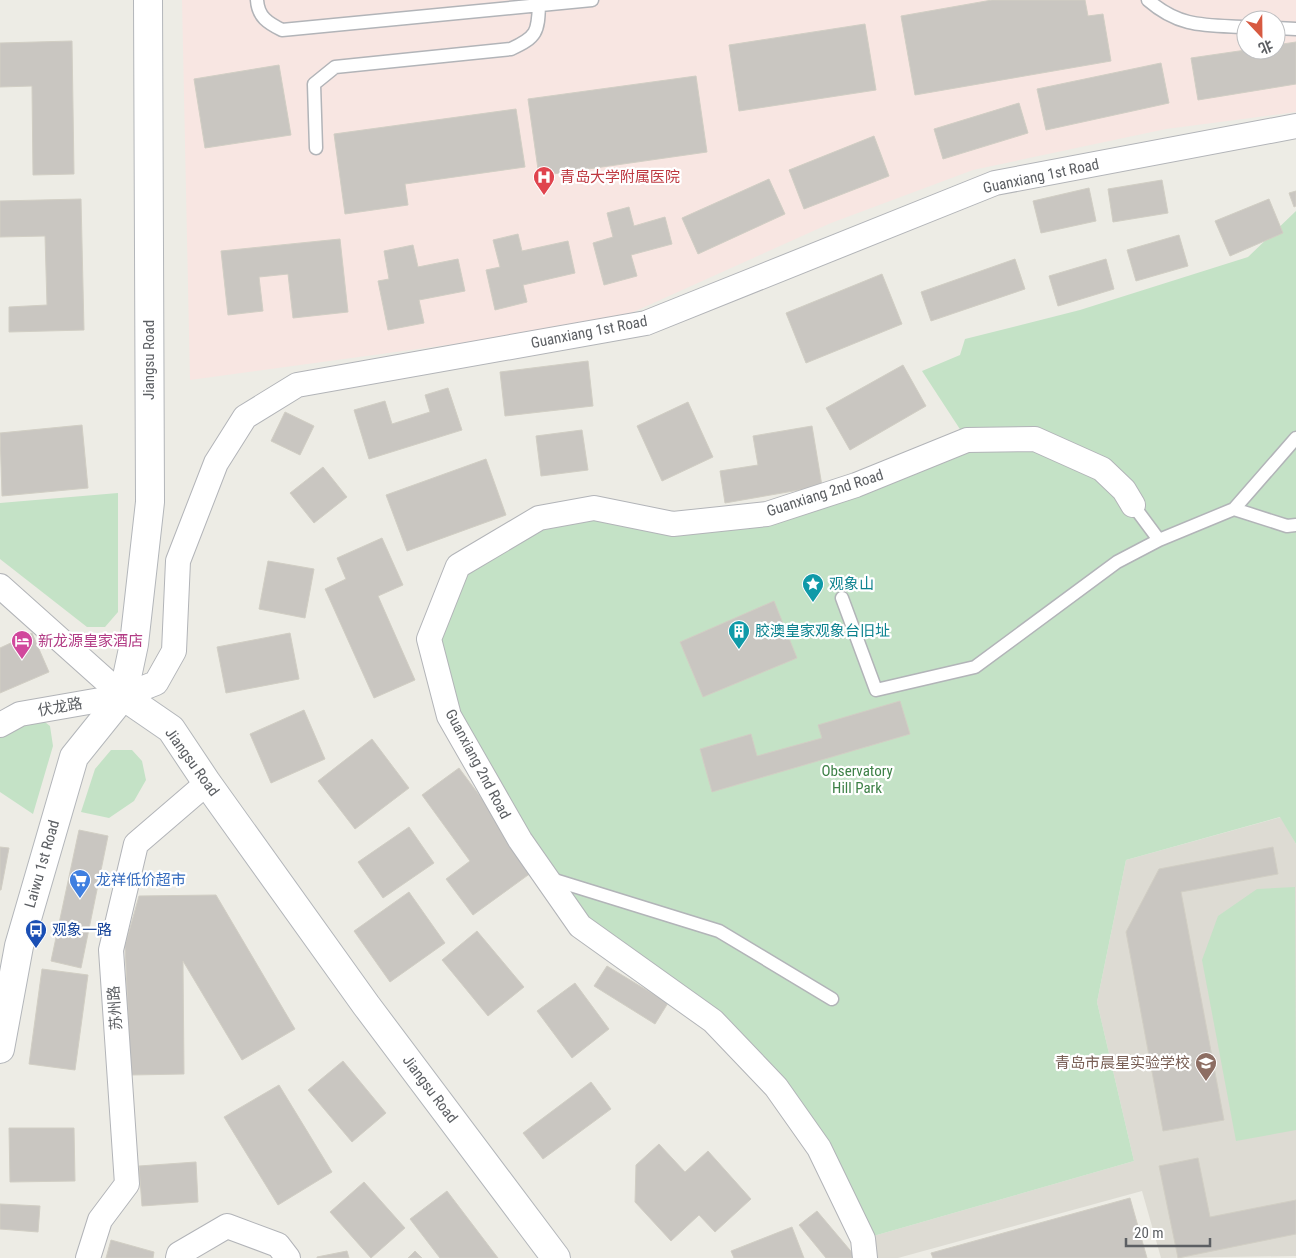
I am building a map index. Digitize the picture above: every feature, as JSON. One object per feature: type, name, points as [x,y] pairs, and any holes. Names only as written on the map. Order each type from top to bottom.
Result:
[{"type":"main road","name":"Jiangsu Road","points":[[148,0],[150,502],[134,644],[123,696],[171,729],[207,783],[366,1004],[556,1258]]},
{"type":"main road","name":"Laiwu 1st Road","points":[[0,1049],[19,946],[74,757],[123,696]]},
{"type":"street","name":"Guanxiang 1st Road","points":[[123,696],[156,683],[174,651],[178,561],[216,463],[245,417],[297,385],[646,323],[994,183],[1296,126]]},
{"type":"street","name":"Guanxiang 2nd Road","points":[[865,1258],[863,1239],[819,1148],[776,1087],[713,1021],[580,926],[520,840],[449,716],[429,639],[458,566],[539,518],[594,508],[673,524],[767,514],[856,485],[967,440],[1035,439],[1102,469],[1124,490],[1133,505]]},
{"type":"street","points":[[0,586],[123,696]]},
{"type":"street","name":"伏龙路","points":[[0,725],[20,714],[123,696]]},
{"type":"street","name":"苏州路","points":[[88,1258],[100,1220],[127,1184],[111,950],[136,844],[207,783]]},
{"type":"street","points":[[178,1258],[179,1254],[227,1226],[278,1245],[288,1258]]},
{"type":"lane","points":[[257,0],[257,8],[265,21],[282,30],[592,0]]},
{"type":"lane","points":[[1148,0],[1164,14],[1193,24],[1236,26]]},
{"type":"lane","points":[[316,148],[314,84],[335,67],[512,49],[530,40],[538,29],[539,5]]},
{"type":"lane","points":[[842,598],[876,690],[975,667],[1116,562],[1159,540],[1234,509],[1296,438]]},
{"type":"lane","points":[[1133,505],[1159,540]]},
{"type":"lane","points":[[1234,509],[1287,526],[1296,525]]},
{"type":"lane","points":[[546,877],[719,931],[832,999]]},
{"type":"shaded area","name":"青岛大学附属医院","points":[[182,0],[1296,0],[1296,112],[1166,129],[973,170],[831,223],[609,323],[190,380]]},
{"type":"shaded area","name":"青岛市晨星实验学校","points":[[1281,817],[1296,844],[1296,1256],[1161,1258],[1142,1191],[898,1258],[865,1258],[863,1239],[1134,1161],[1097,1002],[1126,860]]},
{"type":"green space","name":"Observatory Hill Park","points":[[1296,211],[1296,844],[1280,817],[1126,860],[1097,1002],[1134,1161],[863,1239],[776,1087],[580,926],[449,716],[429,639],[458,566],[539,518],[594,508],[673,524],[767,514],[967,440],[922,371],[960,355],[965,339],[1080,310],[1248,257]]},
{"type":"green space","points":[[118,493],[118,612],[105,627],[87,627],[0,559],[0,503]]},
{"type":"green space","points":[[41,719],[50,726],[53,746],[33,814],[0,792],[0,734]]},
{"type":"green space","points":[[111,750],[132,750],[142,761],[146,780],[134,801],[109,818],[81,812],[95,769]]},
{"type":"green space","points":[[1295,887],[1296,1130],[1236,1141],[1202,960],[1218,916],[1257,889]]},
{"type":"building","points":[[992,0],[1085,0],[1088,16],[1103,14],[1111,61],[915,95],[901,16]]},
{"type":"building","points":[[865,24],[876,90],[739,111],[729,45]]},
{"type":"building","points":[[72,41],[74,174],[33,175],[32,86],[0,87],[0,43]]},
{"type":"building","points":[[1296,42],[1296,84],[1198,100],[1191,58],[1236,51],[1236,60],[1286,60],[1286,44]]},
{"type":"building","points":[[1161,63],[1169,103],[1046,130],[1037,89]]},
{"type":"building","points":[[279,65],[291,135],[205,148],[194,79]]},
{"type":"building","points":[[696,76],[707,152],[539,176],[528,99]]},
{"type":"building","points":[[1019,103],[1028,133],[943,159],[934,129]]},
{"type":"building","points":[[516,109],[525,167],[405,184],[408,205],[345,214],[334,134]]},
{"type":"building","points":[[874,136],[889,176],[804,209],[789,170]]},
{"type":"building","points":[[769,179],[785,214],[698,254],[682,218]]},
{"type":"building","points":[[1162,180],[1168,213],[1113,222],[1108,189]]},
{"type":"building","points":[[1089,188],[1096,221],[1041,233],[1033,201]]},
{"type":"building","points":[[1296,191],[1296,206],[1294,207],[1289,193]]},
{"type":"building","points":[[81,199],[84,330],[9,332],[9,307],[47,305],[45,236],[0,237],[0,201]]},
{"type":"building","points":[[1269,199],[1283,233],[1230,256],[1215,221]]},
{"type":"building","points":[[629,207],[634,226],[665,217],[672,244],[631,255],[637,276],[604,285],[593,243],[613,237],[607,213]]},
{"type":"building","points":[[518,234],[522,251],[568,241],[575,273],[523,285],[527,302],[495,310],[486,270],[500,267],[493,240]]},
{"type":"building","points":[[1179,235],[1188,266],[1136,281],[1127,250]]},
{"type":"building","points":[[340,239],[348,312],[293,318],[288,274],[259,277],[263,311],[228,315],[221,251]]},
{"type":"building","points":[[413,245],[418,267],[458,259],[465,291],[419,300],[424,323],[388,330],[378,281],[389,279],[384,251]]},
{"type":"building","points":[[1015,259],[1025,289],[931,321],[921,292]]},
{"type":"building","points":[[1106,259],[1114,289],[1058,306],[1049,276]]},
{"type":"building","points":[[882,274],[902,324],[806,363],[786,313]]},
{"type":"building","points":[[588,361],[593,406],[505,416],[500,372]]},
{"type":"building","points":[[903,365],[926,406],[850,450],[826,408]]},
{"type":"building","points":[[448,388],[462,430],[369,459],[354,410],[385,401],[392,424],[430,412],[425,395]]},
{"type":"building","points":[[688,402],[713,457],[662,481],[637,426]]},
{"type":"building","points":[[285,412],[314,426],[300,455],[271,441]]},
{"type":"building","points":[[82,425],[88,488],[2,496],[0,433]]},
{"type":"building","points":[[812,426],[822,486],[725,503],[720,471],[758,465],[753,436]]},
{"type":"building","points":[[582,430],[588,470],[541,476],[536,436]]},
{"type":"building","points":[[486,459],[506,515],[407,551],[386,495]]},
{"type":"building","points":[[323,467],[347,497],[314,523],[290,493]]},
{"type":"building","points":[[382,538],[403,585],[378,596],[415,680],[374,698],[325,589],[346,579],[337,558]]},
{"type":"building","points":[[268,561],[314,569],[305,618],[259,609]]},
{"type":"building","name":"胶澳皇家观象台旧址","points":[[774,601],[797,658],[703,697],[680,642]]},
{"type":"building","name":"新龙源皇家酒店","points":[[32,633],[49,672],[0,693],[0,648]]},
{"type":"building","points":[[290,633],[299,679],[226,693],[217,647]]},
{"type":"building","points":[[900,701],[910,734],[712,792],[700,749],[751,734],[757,756],[822,738],[818,725]]},
{"type":"building","points":[[304,710],[325,759],[271,783],[250,734]]},
{"type":"building","points":[[372,739],[409,788],[355,829],[318,781]]},
{"type":"building","points":[[459,768],[535,870],[473,915],[446,879],[470,861],[422,795]]},
{"type":"building","points":[[409,827],[434,863],[383,898],[358,862]]},
{"type":"building","name":"龙祥低价超市","points":[[79,830],[108,836],[81,968],[51,961]]},
{"type":"building","points":[[0,847],[9,848],[1,890],[0,890]]},
{"type":"building","points":[[1273,847],[1278,874],[1181,892],[1224,1120],[1163,1131],[1126,932],[1159,869]]},
{"type":"building","points":[[409,892],[445,943],[390,982],[354,931]]},
{"type":"building","points":[[216,895],[295,1029],[242,1060],[183,961],[184,1074],[131,1075],[125,946],[139,896]]},
{"type":"building","points":[[477,931],[524,987],[488,1016],[442,960]]},
{"type":"building","points":[[607,966],[668,1003],[655,1024],[594,986]]},
{"type":"building","points":[[42,969],[88,975],[75,1070],[29,1064]]},
{"type":"building","points":[[575,983],[609,1029],[572,1058],[537,1011]]},
{"type":"building","points":[[343,1061],[386,1113],[352,1142],[308,1090]]},
{"type":"building","points":[[591,1082],[611,1109],[543,1159],[523,1133]]},
{"type":"building","points":[[279,1085],[332,1172],[278,1205],[224,1117]]},
{"type":"building","points":[[9,1128],[74,1128],[75,1181],[10,1182]]},
{"type":"building","points":[[659,1144],[685,1172],[708,1151],[751,1199],[715,1232],[699,1215],[671,1241],[635,1202],[636,1165]]},
{"type":"building","points":[[1198,1158],[1210,1217],[1296,1200],[1296,1234],[1178,1258],[1159,1166]]},
{"type":"building","points":[[196,1162],[198,1202],[142,1206],[139,1166]]},
{"type":"building","points":[[364,1182],[405,1228],[371,1258],[330,1212]]},
{"type":"building","points":[[447,1191],[498,1258],[440,1258],[410,1219]]},
{"type":"building","points":[[1130,1198],[1147,1258],[933,1258],[931,1253]]},
{"type":"building","points":[[0,1204],[40,1206],[38,1232],[0,1229]]},
{"type":"building","points":[[817,1211],[855,1256],[852,1258],[826,1258],[799,1225]]},
{"type":"building","points":[[792,1227],[804,1258],[734,1258],[731,1251]]},
{"type":"building","points":[[111,1240],[154,1252],[153,1258],[106,1258]]},
{"type":"building","points":[[347,1251],[349,1258],[317,1258],[317,1257]]},
{"type":"building","points":[[415,1251],[422,1258],[408,1258]]},
{"type":"place","name":"青岛大学附属医院","points":[[544,196]]},
{"type":"place","name":"观象山","points":[[813,603]]},
{"type":"place","name":"胶澳皇家观象台旧址","points":[[739,650]]},
{"type":"place","name":"新龙源皇家酒店","points":[[22,660]]},
{"type":"place","name":"龙祥低价超市","points":[[80,899]]},
{"type":"place","name":"观象一路","points":[[36,949]]},
{"type":"place","name":"青岛市晨星实验学校","points":[[1206,1082]]}]
